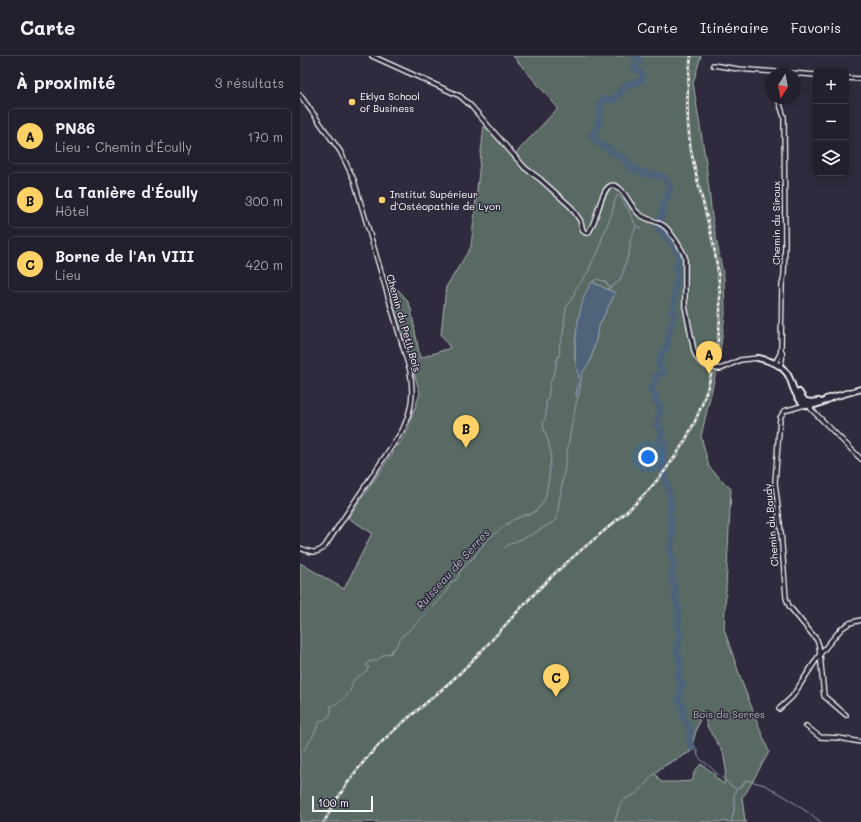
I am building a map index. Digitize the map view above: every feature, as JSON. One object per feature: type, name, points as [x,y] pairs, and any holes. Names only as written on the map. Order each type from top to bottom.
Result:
[{"type":"street","points":[[372,56],[460,96],[471,106],[525,168],[572,207],[580,220],[583,231],[586,233],[588,233],[592,228],[606,189],[609,186],[617,187],[623,192],[636,212],[666,228],[685,257],[685,306],[694,351],[700,362],[706,366],[721,369],[740,360],[758,358],[778,364],[786,371],[792,383],[811,409],[861,459]]},
{"type":"street","points":[[713,65],[765,72]]},
{"type":"street","points":[[801,74],[813,75]]},
{"type":"street","points":[[849,78],[861,79]]},
{"type":"street","name":"Chemin du Petit Bois","points":[[300,95],[346,161],[359,191],[412,381],[410,411],[402,431],[325,546],[320,551],[315,552],[300,548]]},
{"type":"street","name":"Chemin du Siroux","points":[[778,364],[781,350],[782,285],[785,248],[784,117],[780,104]]},
{"type":"street","points":[[807,404],[861,390]]},
{"type":"street","name":"Chemin du Baudy","points":[[807,404],[784,412],[780,418],[775,482],[781,532],[786,598],[789,606],[817,640],[819,646],[824,696],[846,715]]},
{"type":"street","points":[[779,709],[792,697],[820,654],[842,628],[850,623],[861,620]]},
{"type":"street","points":[[806,726],[820,737],[839,738],[861,742]]},
{"type":"green space","name":"Bois de Serres","points":[[513,56],[701,56],[693,83],[706,163],[712,217],[724,279],[725,314],[719,359],[701,436],[709,467],[731,489],[724,629],[743,685],[769,752],[746,793],[742,797],[745,821],[747,822],[300,822],[300,563],[344,589],[372,533],[348,518],[406,434],[420,393],[386,282],[401,293],[409,304],[420,358],[450,348],[441,334],[446,287],[471,247],[484,124],[515,154],[558,108]],"holes":[[[592,282],[615,293],[598,328],[591,359],[582,373],[579,395],[576,394],[579,383],[575,361],[576,340],[581,308]],[[702,711],[708,728],[723,752],[726,769],[724,784],[714,776],[715,774],[701,764],[694,772],[692,781],[661,782],[655,773],[662,767],[690,752]]]},
{"type":"water","points":[[592,282],[615,293],[598,328],[590,362],[582,373],[578,396],[576,395],[579,376],[577,372],[575,352],[577,326],[583,300]]},
{"type":"waterway","points":[[633,56],[639,60],[639,63],[634,67],[641,73],[642,79],[639,82],[627,85],[614,100],[604,99],[601,102],[598,125],[592,137],[595,141],[606,147],[612,153],[624,158],[631,169],[636,169],[645,174],[662,176],[669,186],[670,191],[663,203],[663,211],[657,228],[670,240],[679,256],[674,295],[675,303],[672,310],[675,316],[671,324],[667,346],[659,363],[663,370],[662,374],[656,376],[656,381],[651,389],[656,395],[655,400],[660,408],[657,426],[662,431],[660,441],[666,446],[664,451],[663,470],[671,505],[669,512],[672,532],[670,550],[673,561],[672,579],[678,608],[679,618],[677,626],[680,630],[677,653],[680,661],[680,670],[678,675],[683,684],[679,698],[682,705],[684,718],[689,725],[689,743],[693,748]]},
{"type":"waterway","name":"Ruisseau de Serres","points":[[300,754],[313,736],[320,721],[329,716],[331,706],[345,697],[350,691],[354,680],[368,669],[369,667],[366,665],[370,661],[377,661],[383,655],[391,653],[403,635],[421,619],[445,593],[451,583],[457,579],[459,573],[469,561],[474,558],[487,540],[513,520],[524,515],[531,514],[539,508],[545,499],[551,454],[543,422],[546,416],[546,403],[550,383],[556,368],[556,361],[560,354],[559,347],[563,334],[566,308],[574,295],[575,290],[588,272],[600,248],[602,238],[617,196],[620,196],[636,226],[641,228]]},
{"type":"waterway","points":[[608,289],[620,281],[630,249],[630,241],[636,227]]},
{"type":"waterway","points":[[592,282],[597,279],[606,282],[609,287]]},
{"type":"waterway","points":[[505,548],[509,544],[529,536],[555,521],[578,395]]},
{"type":"waterway","points":[[614,822],[620,804],[624,800],[640,790],[659,770],[690,752],[693,748],[697,750],[698,756],[701,760],[736,789]]},
{"type":"waterway","points":[[736,789],[742,786],[746,780],[765,785],[789,799],[821,822]]},
{"type":"waterway","points":[[732,822],[734,796],[736,790]]},
{"type":"railway","points":[[324,822],[353,775],[380,744],[464,669],[550,578],[651,488],[675,457],[694,423],[708,386],[716,352],[720,321],[720,289],[716,258],[690,144],[688,100],[691,56]]},
{"type":"place","name":"Eklya School of Business","points":[[352,102]]},
{"type":"place","name":"Institut Supérieur d'Ostéopathie de Lyon","points":[[382,200]]},
{"type":"place","name":"PN86","points":[[709,374]]},
{"type":"place","name":"La Tanière d'Écully","points":[[466,448]]},
{"type":"place","name":"Borne de l'An VIII","points":[[556,697]]}]
